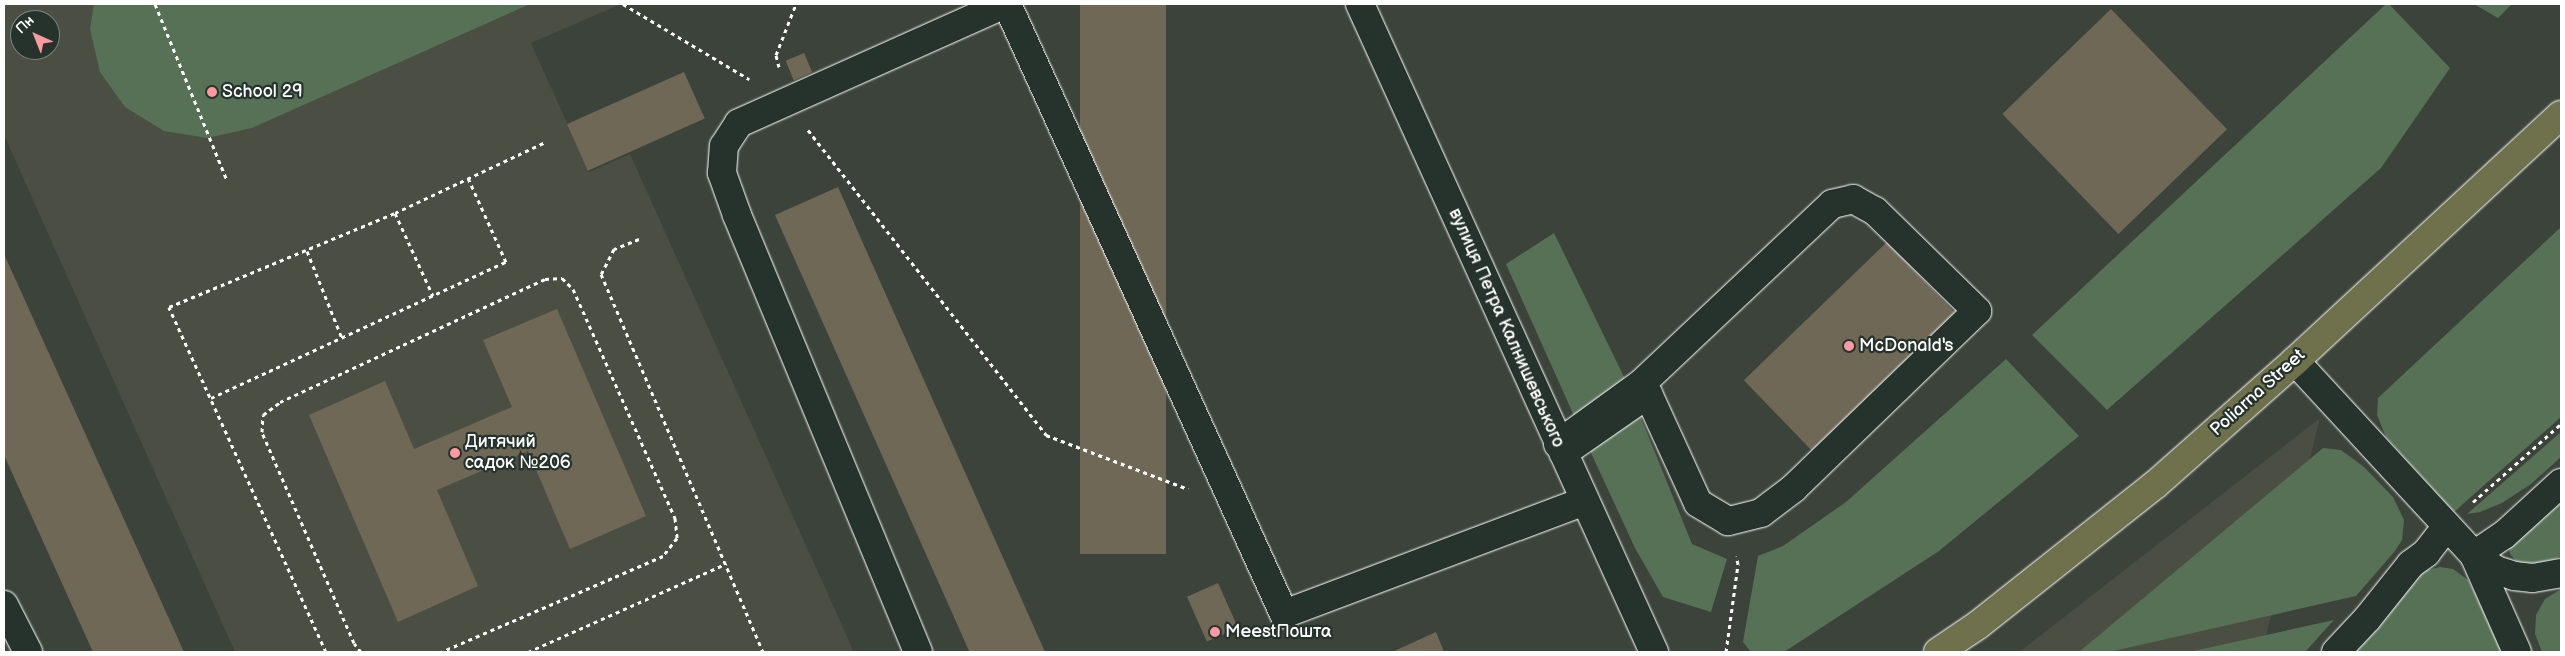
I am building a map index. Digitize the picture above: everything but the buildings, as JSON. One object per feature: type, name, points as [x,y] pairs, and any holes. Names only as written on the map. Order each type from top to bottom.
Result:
[{"type":"main road","name":"Poliarna Street","points":[[1938,652],[1978,625],[2156,484],[2296,361],[2561,115]]},
{"type":"street","points":[[918,652],[737,215],[722,173],[724,146],[739,123],[1006,4],[1284,614],[1584,501]]},
{"type":"street","name":"вулиця Петра Калнишевського","points":[[1360,4],[1560,449],[1654,652]]},
{"type":"street","points":[[1854,199],[1875,211],[1977,311],[1794,488],[1761,513],[1728,521],[1698,503],[1648,394],[1560,449],[1641,384],[1832,204],[1854,199]]},
{"type":"street","points":[[2296,361],[2474,555],[2496,570],[2514,576],[2533,578],[2561,573]]},
{"type":"street","points":[[2474,555],[2504,536],[2561,483]]},
{"type":"street","points":[[2336,652],[2447,526]]},
{"type":"street","points":[[2474,555],[2517,652]]},
{"type":"street","points":[[4,605],[28,652]]},
{"type":"path","points":[[155,4],[226,180]]},
{"type":"path","points":[[623,4],[786,102],[1046,435],[1236,507]]},
{"type":"path","points":[[786,102],[776,55],[796,4]]},
{"type":"path","points":[[326,652],[169,307],[395,213],[545,142]]},
{"type":"path","points":[[210,398],[506,262],[468,178]]},
{"type":"path","points":[[395,213],[433,296]]},
{"type":"path","points":[[639,239],[614,249],[601,274],[763,652]]},
{"type":"path","points":[[307,251],[342,338]]},
{"type":"path","points":[[361,652],[354,643],[262,432],[263,415],[280,402],[545,279],[562,278],[573,289],[675,518],[677,538],[663,556],[441,652]]},
{"type":"path","points":[[2447,526],[2561,424]]},
{"type":"path","points":[[1726,652],[1738,564],[1728,521]]},
{"type":"path","points":[[528,652],[726,564]]},
{"type":"shaded area","name":"Дитячий садок №206","points":[[4,4],[621,4],[531,43],[589,172],[630,154],[853,650],[849,652],[235,652],[4,135]]},
{"type":"shaded area","points":[[2320,418],[2262,652],[2019,652]]},
{"type":"green space","points":[[94,4],[530,4],[252,128],[207,138],[164,131],[125,107],[100,72],[90,29]]},
{"type":"green space","points":[[2386,4],[2389,4],[2450,68],[2381,168],[2107,410],[2032,335]]},
{"type":"green space","points":[[2474,4],[2512,4],[2498,18]]},
{"type":"green space","points":[[2561,227],[2561,417],[2454,512],[2386,437],[2377,415],[2378,398]]},
{"type":"green space","points":[[1554,233],[1626,381],[1575,418],[1506,264]]},
{"type":"green space","points":[[2006,359],[2079,436],[1939,551],[1784,652],[1751,652],[1743,642],[1758,556],[1783,546],[1846,502]]},
{"type":"green space","points":[[1637,408],[1692,544],[1727,559],[1711,612],[1663,597],[1635,548],[1586,442]]},
{"type":"green space","points":[[2561,432],[2561,457],[2531,484],[2502,503],[2480,512],[2467,514]]},
{"type":"green space","points":[[2323,448],[2341,450],[2364,467],[2393,497],[2404,520],[2402,540],[2395,551],[2356,596],[2109,652],[2079,652]]},
{"type":"green space","points":[[2561,497],[2561,556],[2538,567],[2520,566],[2510,554],[2509,546]]},
{"type":"green space","points":[[2440,567],[2453,569],[2468,580],[2501,642],[2504,652],[2343,652],[2397,592],[2424,571]]},
{"type":"green space","points":[[2561,589],[2561,652],[2542,652],[2535,634],[2536,615],[2545,599]]},
{"type":"green space","points":[[2334,620],[2305,652],[2189,652]]},
{"type":"place","name":"School 29","points":[[212,92]]},
{"type":"place","name":"McDonald's","points":[[1849,346]]},
{"type":"place","name":"Дитячий садок №206","points":[[455,453]]},
{"type":"place","name":"MeestПошта","points":[[1215,632]]}]
